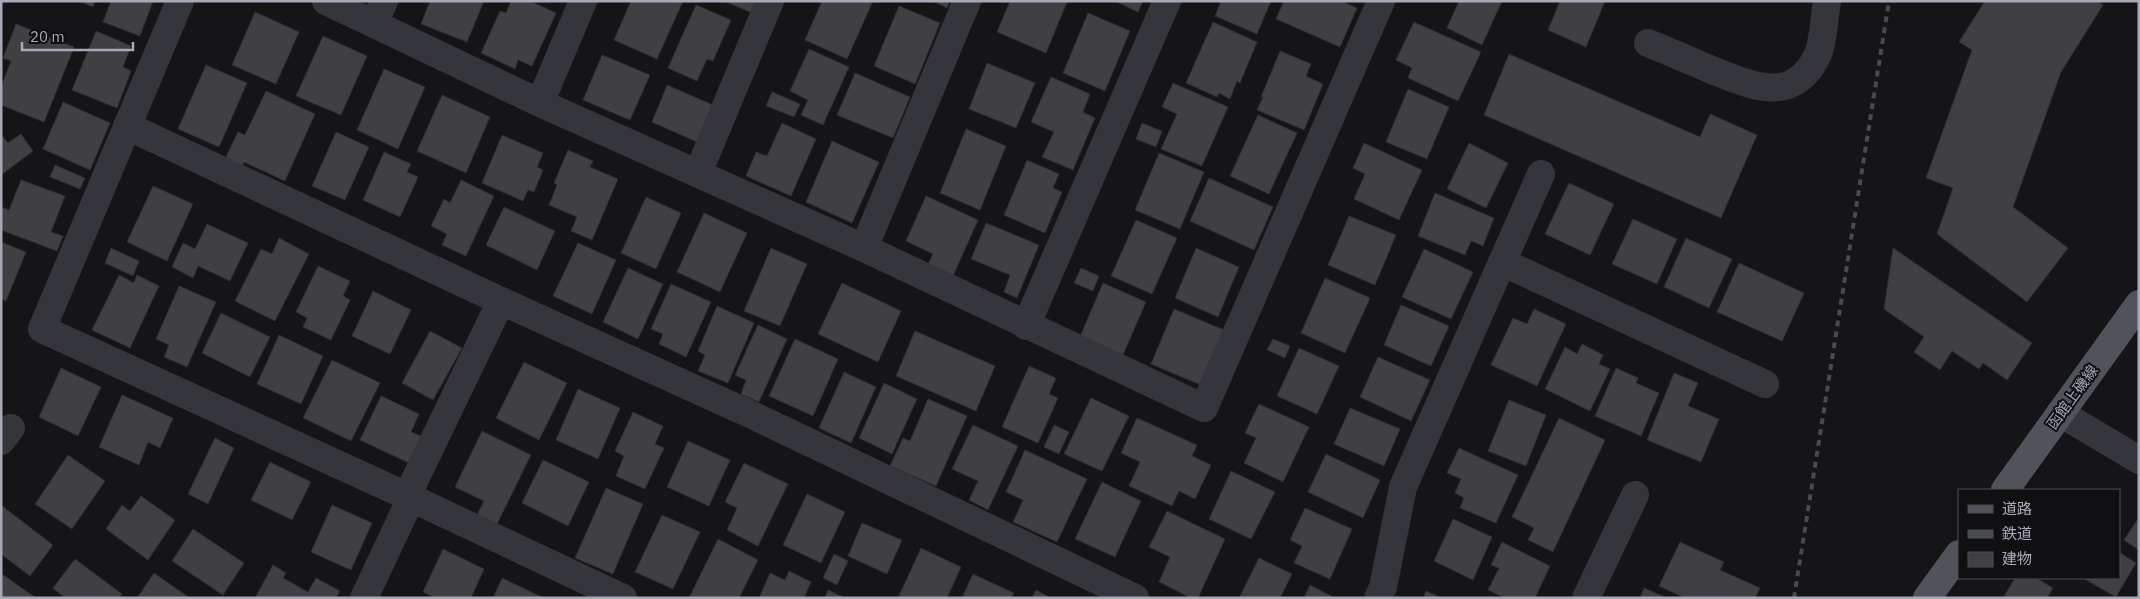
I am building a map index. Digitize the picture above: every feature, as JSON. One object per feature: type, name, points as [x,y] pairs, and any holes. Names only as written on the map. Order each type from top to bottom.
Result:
[{"type":"main road","name":"函館上磯線","points":[[2006,489],[2139,304]]},
{"type":"main road","points":[[1927,598],[1958,555]]},
{"type":"street","points":[[180,1],[42,329],[409,497],[623,598]]},
{"type":"street","points":[[326,1],[379,13],[540,103],[864,248],[1026,326],[1204,408],[1381,1]]},
{"type":"street","points":[[540,103],[583,1]]},
{"type":"street","points":[[698,173],[770,1]]},
{"type":"street","points":[[864,248],[967,1]]},
{"type":"street","points":[[1026,326],[1167,1]]},
{"type":"street","points":[[1648,43],[1751,86],[1772,89],[1781,87],[1790,84],[1807,73],[1818,53],[1827,1]]},
{"type":"street","points":[[127,126],[500,301],[750,414],[1135,598]]},
{"type":"street","points":[[1378,598],[1403,487],[1541,174]]},
{"type":"street","points":[[1502,262],[1765,384]]},
{"type":"street","points":[[364,598],[500,301]]},
{"type":"street","points":[[2060,413],[2139,460]]},
{"type":"street","points":[[1586,598],[1635,495]]},
{"type":"building","points":[[79,1],[95,1],[93,7]]},
{"type":"building","points":[[111,1],[153,1],[140,36],[103,22]]},
{"type":"building","points":[[430,1],[484,1],[467,42],[421,24]]},
{"type":"building","points":[[511,1],[530,1],[556,13],[532,66],[518,60],[515,69],[481,53],[500,11],[506,13]]},
{"type":"building","points":[[631,1],[683,1],[657,59],[614,40]]},
{"type":"building","points":[[724,1],[757,1],[752,13]]},
{"type":"building","points":[[822,1],[873,1],[847,59],[805,40]]},
{"type":"building","points":[[933,1],[950,1],[947,8]]},
{"type":"building","points":[[1010,1],[1067,2],[1046,53],[997,32]]},
{"type":"building","points":[[1115,1],[1143,1],[1138,12]]},
{"type":"building","points":[[1221,1],[1271,1],[1257,34],[1215,16]]},
{"type":"building","points":[[1284,1],[1341,1],[1357,8],[1340,47],[1276,19]]},
{"type":"building","points":[[1459,1],[1502,1],[1482,45],[1447,28]]},
{"type":"building","points":[[1560,1],[1605,1],[1586,47],[1548,30]]},
{"type":"building","points":[[1985,1],[2097,1],[2103,5],[2061,72],[2013,207],[2068,248],[2027,302],[1937,234],[1953,188],[1926,178],[1972,50],[1959,42]]},
{"type":"building","points":[[696,5],[731,20],[713,61],[707,59],[697,81],[668,68]]},
{"type":"building","points":[[899,6],[940,23],[915,84],[874,66]]},
{"type":"building","points":[[255,12],[299,32],[276,84],[232,65]]},
{"type":"building","points":[[1088,13],[1130,31],[1105,91],[1063,73]]},
{"type":"building","points":[[1213,22],[1257,42],[1240,83],[1237,81],[1230,99],[1219,93],[1217,97],[1186,83]]},
{"type":"building","points":[[1414,22],[1481,52],[1458,101],[1408,78],[1412,68],[1396,60]]},
{"type":"building","points":[[16,24],[74,47],[44,122],[1,105],[1,87],[11,61],[3,58]]},
{"type":"building","points":[[96,31],[131,46],[123,67],[131,71],[117,108],[72,90]]},
{"type":"building","points":[[323,36],[367,56],[341,115],[296,96]]},
{"type":"building","points":[[809,49],[849,67],[823,125],[801,115],[808,100],[790,91]]},
{"type":"building","points":[[1280,51],[1311,64],[1306,76],[1323,84],[1304,130],[1257,110]]},
{"type":"building","points":[[1509,54],[1700,137],[1710,114],[1757,135],[1721,218],[1484,115]]},
{"type":"building","points":[[602,55],[650,75],[630,120],[583,100]]},
{"type":"building","points":[[987,63],[1035,83],[1016,128],[969,109]]},
{"type":"building","points":[[206,65],[247,83],[219,147],[178,129]]},
{"type":"building","points":[[384,69],[425,87],[398,149],[357,130]]},
{"type":"building","points":[[855,73],[910,97],[893,138],[837,115]]},
{"type":"building","points":[[1051,77],[1090,94],[1083,112],[1095,118],[1073,170],[1042,157],[1054,132],[1031,122]]},
{"type":"building","points":[[1173,83],[1228,107],[1202,166],[1161,149],[1177,114],[1162,107]]},
{"type":"building","points":[[667,85],[713,105],[697,142],[652,122]]},
{"type":"building","points":[[1408,89],[1449,107],[1427,159],[1386,142]]},
{"type":"building","points":[[266,91],[315,114],[285,181],[244,162],[242,167],[225,159],[238,132],[245,135]]},
{"type":"building","points":[[772,92],[800,104],[794,117],[766,106]]},
{"type":"building","points":[[442,95],[490,117],[466,173],[417,151]]},
{"type":"building","points":[[63,102],[110,123],[90,170],[43,149]]},
{"type":"building","points":[[1258,115],[1297,133],[1269,194],[1230,176]]},
{"type":"building","points":[[782,123],[816,139],[791,196],[746,176],[756,152],[767,156]]},
{"type":"building","points":[[1142,123],[1162,131],[1156,147],[1136,139]]},
{"type":"building","points":[[966,129],[1006,146],[980,210],[940,193]]},
{"type":"building","points":[[336,132],[369,147],[345,200],[312,186]]},
{"type":"building","points":[[1,134],[8,143],[21,134],[33,151],[1,175]]},
{"type":"building","points":[[502,135],[543,153],[537,167],[543,170],[534,192],[528,190],[523,201],[482,183]]},
{"type":"building","points":[[832,141],[879,162],[852,223],[806,202]]},
{"type":"building","points":[[1364,143],[1422,170],[1399,220],[1354,199],[1365,174],[1353,168]]},
{"type":"building","points":[[1469,143],[1508,163],[1486,208],[1447,189]]},
{"type":"building","points":[[568,150],[593,161],[590,167],[618,179],[592,240],[571,231],[577,217],[549,205],[557,185],[554,183]]},
{"type":"building","points":[[384,152],[411,164],[407,172],[418,177],[400,217],[363,200]]},
{"type":"building","points":[[1159,153],[1204,172],[1180,229],[1135,210]]},
{"type":"building","points":[[1027,160],[1059,174],[1053,188],[1062,192],[1045,233],[1004,215]]},
{"type":"building","points":[[55,165],[85,178],[80,189],[50,177]]},
{"type":"building","points":[[1209,178],[1273,207],[1254,250],[1190,221]]},
{"type":"building","points":[[21,180],[65,196],[51,232],[63,236],[57,251],[1,230],[1,207],[9,210]]},
{"type":"building","points":[[461,180],[494,196],[466,256],[442,245],[447,234],[431,226],[444,199],[450,203]]},
{"type":"building","points":[[1569,183],[1614,204],[1590,255],[1545,234]]},
{"type":"building","points":[[153,186],[193,204],[167,261],[127,242]]},
{"type":"building","points":[[1435,193],[1494,218],[1483,246],[1471,241],[1465,255],[1418,236]]},
{"type":"building","points":[[926,196],[978,220],[953,276],[928,264],[933,254],[906,241]]},
{"type":"building","points":[[646,197],[681,213],[656,269],[621,253]]},
{"type":"building","points":[[504,207],[555,231],[537,270],[486,245]]},
{"type":"building","points":[[704,213],[747,233],[720,292],[677,272]]},
{"type":"building","points":[[1349,216],[1396,235],[1375,285],[1328,265]]},
{"type":"building","points":[[1633,219],[1677,239],[1657,284],[1612,264]]},
{"type":"building","points":[[1136,220],[1177,238],[1152,294],[1111,276]]},
{"type":"building","points":[[986,223],[1039,245],[1017,298],[1004,292],[1010,275],[971,259]]},
{"type":"building","points":[[207,224],[248,243],[230,281],[198,266],[193,278],[172,267],[183,243],[195,249]]},
{"type":"building","points":[[279,238],[309,254],[275,321],[235,301],[261,249],[272,254]]},
{"type":"building","points":[[1686,238],[1732,259],[1709,308],[1664,287]]},
{"type":"building","points":[[1,242],[26,252],[6,301],[1,299]]},
{"type":"building","points":[[578,243],[616,260],[592,314],[553,296]]},
{"type":"building","points":[[111,248],[139,261],[133,276],[105,263]]},
{"type":"building","points":[[771,248],[807,264],[780,326],[744,311]]},
{"type":"building","points":[[1196,248],[1239,267],[1218,317],[1175,298]]},
{"type":"building","points":[[1893,248],[2032,343],[2007,380],[1983,363],[1979,369],[1952,351],[1940,370],[1914,352],[1924,337],[1884,309]]},
{"type":"building","points":[[1424,249],[1473,272],[1451,319],[1402,297]]},
{"type":"building","points":[[1739,263],[1804,293],[1782,341],[1717,312]]},
{"type":"building","points":[[318,266],[350,281],[343,296],[350,300],[331,340],[303,327],[307,318],[296,312]]},
{"type":"building","points":[[628,268],[663,284],[638,339],[603,322]]},
{"type":"building","points":[[1081,268],[1099,276],[1093,291],[1074,283]]},
{"type":"building","points":[[119,275],[134,283],[137,275],[159,286],[130,348],[92,330]]},
{"type":"building","points":[[1325,278],[1370,298],[1345,353],[1301,333]]},
{"type":"building","points":[[842,283],[901,311],[878,362],[818,334]]},
{"type":"building","points":[[1103,283],[1146,302],[1122,357],[1079,339]]},
{"type":"building","points":[[671,284],[711,302],[686,357],[659,344],[663,334],[651,329]]},
{"type":"building","points":[[179,286],[216,302],[187,367],[164,357],[169,345],[156,339]]},
{"type":"building","points":[[373,291],[411,310],[390,354],[352,336]]},
{"type":"building","points":[[1401,305],[1449,326],[1431,366],[1384,345]]},
{"type":"building","points":[[717,306],[754,323],[728,383],[698,371],[705,355],[698,351]]},
{"type":"building","points":[[1174,309],[1224,330],[1201,385],[1151,364]]},
{"type":"building","points":[[1534,309],[1566,324],[1537,386],[1491,365],[1513,318],[1527,324]]},
{"type":"building","points":[[221,313],[270,337],[250,377],[202,353]]},
{"type":"building","points":[[758,325],[787,339],[759,402],[741,394],[746,380],[735,375]]},
{"type":"building","points":[[430,331],[462,348],[433,400],[402,383]]},
{"type":"building","points":[[915,331],[995,366],[976,411],[896,376]]},
{"type":"building","points":[[279,335],[323,356],[301,404],[257,384]]},
{"type":"building","points":[[795,339],[838,359],[813,416],[769,396]]},
{"type":"building","points":[[1273,339],[1290,346],[1285,358],[1267,350]]},
{"type":"building","points":[[1582,344],[1603,355],[1599,364],[1610,369],[1590,411],[1545,389],[1565,347],[1577,354]]},
{"type":"building","points":[[1299,348],[1339,366],[1317,414],[1277,396]]},
{"type":"building","points":[[1378,357],[1430,380],[1411,421],[1360,397]]},
{"type":"building","points":[[332,360],[380,383],[351,441],[303,418]]},
{"type":"building","points":[[524,362],[567,383],[539,440],[496,418]]},
{"type":"building","points":[[1029,366],[1056,378],[1049,394],[1058,398],[1038,443],[1002,427]]},
{"type":"building","points":[[61,368],[101,387],[78,436],[39,417]]},
{"type":"building","points":[[1616,368],[1638,378],[1636,383],[1659,393],[1641,436],[1595,416]]},
{"type":"building","points":[[844,372],[876,387],[851,443],[819,428]]},
{"type":"building","points":[[1674,373],[1698,383],[1688,406],[1719,419],[1701,462],[1647,440]]},
{"type":"building","points":[[884,383],[917,399],[892,454],[859,438]]},
{"type":"building","points":[[578,389],[620,408],[598,459],[556,440]]},
{"type":"building","points":[[122,395],[173,418],[160,448],[148,442],[139,465],[99,447]]},
{"type":"building","points":[[381,396],[419,414],[411,432],[421,436],[409,463],[360,440]]},
{"type":"building","points":[[1091,398],[1129,416],[1102,471],[1064,454]]},
{"type":"building","points":[[928,399],[967,416],[936,486],[890,466],[903,438],[910,441]]},
{"type":"building","points":[[1509,400],[1546,415],[1526,466],[1488,451]]},
{"type":"building","points":[[1259,404],[1309,427],[1283,482],[1244,463],[1256,438],[1245,433]]},
{"type":"building","points":[[1350,408],[1400,429],[1384,466],[1334,444]]},
{"type":"building","points":[[633,412],[663,426],[655,444],[664,448],[645,489],[616,476],[624,456],[615,451]]},
{"type":"building","points":[[1137,418],[1197,445],[1192,456],[1211,465],[1195,499],[1179,491],[1172,506],[1129,486],[1140,462],[1121,453]]},
{"type":"building","points":[[1559,418],[1605,440],[1553,552],[1528,540],[1534,528],[1512,517]]},
{"type":"building","points":[[973,425],[1018,446],[988,510],[969,500],[978,481],[952,469]]},
{"type":"building","points":[[1054,425],[1069,432],[1059,454],[1044,447]]},
{"type":"building","points":[[482,431],[531,455],[497,524],[477,515],[484,501],[455,487]]},
{"type":"building","points":[[215,438],[234,448],[208,504],[188,494]]},
{"type":"building","points":[[688,441],[730,460],[709,506],[667,487]]},
{"type":"building","points":[[1459,448],[1518,475],[1496,523],[1460,508],[1464,498],[1455,493],[1461,479],[1447,473]]},
{"type":"building","points":[[1025,450],[1087,479],[1057,542],[1013,522],[1023,500],[1006,492]]},
{"type":"building","points":[[1326,454],[1380,480],[1363,518],[1308,492]]},
{"type":"building","points":[[68,455],[105,481],[72,529],[35,504]]},
{"type":"building","points":[[543,460],[589,482],[568,526],[522,503]]},
{"type":"building","points":[[270,462],[311,482],[292,520],[251,500]]},
{"type":"building","points":[[744,463],[788,484],[758,546],[727,530],[737,508],[725,502]]},
{"type":"building","points":[[1231,471],[1275,492],[1251,539],[1209,519]]},
{"type":"building","points":[[1102,482],[1141,501],[1115,557],[1075,539]]},
{"type":"building","points":[[606,488],[643,504],[613,574],[575,558]]},
{"type":"building","points":[[807,494],[845,512],[821,563],[783,545]]},
{"type":"building","points":[[141,496],[175,520],[148,560],[106,529],[122,505],[130,511]]},
{"type":"building","points":[[1,505],[53,545],[30,576],[1,554]]},
{"type":"building","points":[[332,505],[372,523],[351,570],[311,552]]},
{"type":"building","points":[[1305,508],[1352,529],[1330,579],[1294,563],[1302,546],[1290,540]]},
{"type":"building","points":[[1167,511],[1225,539],[1198,598],[1191,598],[1159,582],[1170,557],[1149,547]]},
{"type":"building","points":[[662,515],[700,532],[673,589],[635,572]]},
{"type":"building","points":[[2139,517],[2139,550],[2124,540]]},
{"type":"building","points":[[1453,519],[1492,537],[1473,580],[1434,561]]},
{"type":"building","points":[[862,523],[902,540],[887,574],[848,556]]},
{"type":"building","points":[[193,529],[244,563],[223,595],[172,561]]},
{"type":"building","points":[[718,539],[758,560],[739,598],[689,598]]},
{"type":"building","points":[[1502,542],[1550,566],[1535,598],[1505,598],[1488,590],[1499,568],[1491,565]]},
{"type":"building","points":[[1680,542],[1724,562],[1720,570],[1760,588],[1755,598],[1685,598],[1659,586]]},
{"type":"building","points":[[921,548],[961,567],[947,598],[898,598]]},
{"type":"building","points":[[443,549],[484,569],[471,598],[435,598],[423,592]]},
{"type":"building","points":[[2120,553],[2136,563],[2116,597],[2085,579],[2120,579]]},
{"type":"building","points":[[834,554],[848,561],[837,585],[823,578]]},
{"type":"building","points":[[1259,558],[1292,574],[1280,598],[1239,598]]},
{"type":"building","points":[[75,559],[122,594],[119,598],[65,598],[53,588]]},
{"type":"building","points":[[273,565],[286,573],[283,578],[308,592],[316,578],[340,591],[336,598],[255,598]]},
{"type":"building","points":[[789,571],[811,582],[804,598],[759,598],[770,573],[785,580]]},
{"type":"building","points":[[154,573],[190,598],[137,598]]},
{"type":"building","points":[[2,574],[36,598],[1,598]]},
{"type":"building","points":[[973,574],[1014,593],[1011,598],[962,598]]},
{"type":"building","points":[[502,578],[544,598],[493,598]]},
{"type":"building","points":[[2014,579],[2038,579],[2053,588],[2047,598],[2003,598]]},
{"type":"building","points":[[1310,585],[1335,598],[1304,598]]},
{"type":"building","points":[[1644,588],[1667,598],[1640,598]]},
{"type":"building","points":[[828,590],[845,598],[825,598]]},
{"type":"building","points":[[1036,590],[1051,598],[1032,598]]},
{"type":"building","points":[[1426,591],[1442,598],[1423,598]]},
{"type":"railway","points":[[1794,598],[1889,1]]}]
